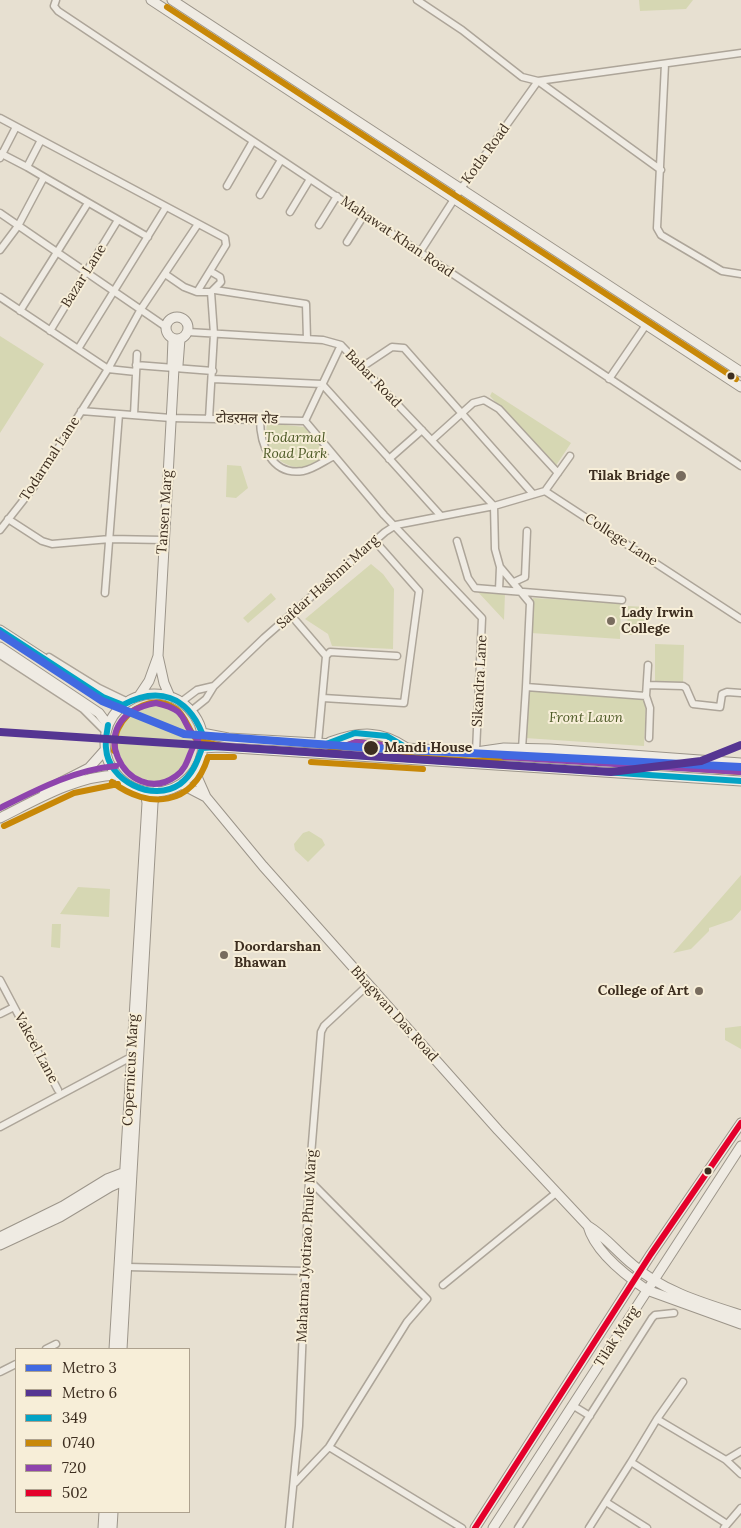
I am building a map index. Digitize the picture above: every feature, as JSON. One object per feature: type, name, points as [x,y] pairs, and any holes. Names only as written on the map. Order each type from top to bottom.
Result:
[{"type":"main road","points":[[151,0],[741,386]]},
{"type":"main road","points":[[172,0],[741,372]]},
{"type":"main road","points":[[173,318],[182,318],[188,324],[188,331],[177,339],[168,336],[167,325],[173,318]]},
{"type":"main road","name":"Tansen Marg","points":[[170,697],[161,674],[158,656],[174,368],[178,365],[177,339]]},
{"type":"main road","points":[[0,630],[103,697],[125,704]]},
{"type":"main road","points":[[0,648],[99,713],[107,728]]},
{"type":"main road","name":"Tansen Marg","points":[[139,696],[149,681],[158,656]]},
{"type":"main road","points":[[155,694],[170,697],[181,702],[191,711],[202,733],[202,748],[196,768],[181,784],[170,789],[145,791],[129,785],[117,775],[105,750],[107,728],[125,704],[139,696],[155,694]]},
{"type":"main road","points":[[202,733],[222,737],[476,752],[522,749],[741,763]]},
{"type":"main road","points":[[202,748],[220,747],[741,781]]},
{"type":"main road","points":[[0,812],[82,772],[96,762],[105,750]]},
{"type":"main road","name":"Bhagwan Das Road","points":[[196,768],[206,797],[329,943],[369,984],[556,1194],[588,1226],[598,1232],[640,1270],[653,1279],[682,1294],[741,1315]]},
{"type":"main road","points":[[0,818],[46,795],[86,780],[117,775]]},
{"type":"main road","name":"Bhagwan Das Road","points":[[181,784],[206,797]]},
{"type":"main road","name":"Copernicus Marg","points":[[114,1348],[124,1239],[135,1056],[147,803],[145,791]]},
{"type":"main road","name":"Copernicus Marg","points":[[135,1056],[153,803],[156,791]]},
{"type":"main road","name":"Tilak Marg","points":[[475,1528],[640,1270],[741,1124]]},
{"type":"main road","name":"Tilak Marg","points":[[493,1528],[741,1146]]},
{"type":"main road","points":[[0,1237],[128,1175]]},
{"type":"main road","points":[[0,1245],[60,1217],[128,1175]]},
{"type":"main road","name":"Bhagwan Das Road","points":[[588,1226],[591,1238],[633,1281],[647,1290],[741,1324]]},
{"type":"main road","name":"Copernicus Marg","points":[[122,1348],[127,1267],[124,1239]]},
{"type":"main road","points":[[103,1528],[104,1513]]},
{"type":"main road","points":[[112,1528],[113,1513]]},
{"type":"street","points":[[416,0],[462,30],[522,77],[538,81],[741,53]]},
{"type":"street","name":"Mahawat Khan Road","points":[[55,3],[58,11],[741,466]]},
{"type":"street","points":[[665,64],[661,170],[656,219],[659,232],[722,271],[741,274]]},
{"type":"street","name":"Kotla Road","points":[[420,252],[460,190],[538,81]]},
{"type":"street","points":[[538,81],[661,170]]},
{"type":"street","points":[[0,118],[225,238],[227,241],[197,292]]},
{"type":"street","points":[[16,127],[1,155],[27,167],[148,237]]},
{"type":"street","points":[[27,167],[41,140]]},
{"type":"street","points":[[227,186],[253,141]]},
{"type":"street","points":[[260,195],[281,160]]},
{"type":"street","points":[[0,250],[18,226],[44,177]]},
{"type":"street","points":[[290,212],[310,179]]},
{"type":"street","points":[[319,225],[336,196]]},
{"type":"street","points":[[20,310],[88,203]]},
{"type":"street","points":[[78,349],[166,207]]},
{"type":"street","points":[[0,213],[140,309],[167,325]]},
{"type":"street","points":[[347,242],[364,215]]},
{"type":"street","name":"Bazar Lane","points":[[50,331],[118,220]]},
{"type":"street","name":"Todarmal Lane","points":[[0,530],[33,488],[108,369],[140,309],[198,224]]},
{"type":"street","points":[[210,271],[221,280],[213,291],[213,379],[210,419]]},
{"type":"street","points":[[165,274],[184,287],[197,292],[213,291],[306,304],[307,339]]},
{"type":"street","points":[[0,297],[108,369],[136,372]]},
{"type":"street","points":[[609,379],[646,325]]},
{"type":"street","name":"Babar Road","points":[[188,331],[307,339],[341,344],[494,506]]},
{"type":"street","points":[[341,344],[305,421],[384,514],[396,525]]},
{"type":"street","points":[[362,366],[392,347],[404,348],[533,494]]},
{"type":"street","points":[[134,415],[137,354]]},
{"type":"street","points":[[136,365],[213,371]]},
{"type":"street","points":[[213,379],[322,384],[441,516]]},
{"type":"street","points":[[432,440],[461,413],[480,400],[493,404],[558,473]]},
{"type":"street","name":"टोडरमल रोड","points":[[81,411],[171,418],[305,421]]},
{"type":"street","points":[[105,593],[119,414]]},
{"type":"street","points":[[260,419],[260,437],[267,456],[283,468],[302,471],[334,456]]},
{"type":"street","points":[[389,459],[422,430]]},
{"type":"street","points":[[499,590],[500,568],[495,549],[494,506],[545,491],[570,456]]},
{"type":"street","name":"College Lane","points":[[545,491],[741,619]]},
{"type":"street","name":"Safdar Hashmi Marg","points":[[191,711],[206,699],[214,686],[374,540],[396,525],[494,506]]},
{"type":"street","points":[[8,519],[42,541],[52,544],[110,539],[164,540]]},
{"type":"street","name":"Sikandra Lane","points":[[396,525],[482,618],[476,752]]},
{"type":"street","points":[[514,582],[525,577],[528,531]]},
{"type":"street","points":[[323,698],[404,703],[419,591],[374,540]]},
{"type":"street","points":[[457,541],[464,554],[468,578],[475,588],[521,591],[541,595],[622,600]]},
{"type":"street","points":[[500,568],[514,582],[530,603],[522,749]]},
{"type":"street","points":[[296,621],[326,656]]},
{"type":"street","points":[[0,626],[125,704]]},
{"type":"street","points":[[322,743],[326,656],[330,652],[397,656]]},
{"type":"street","points":[[0,655],[84,709],[107,728]]},
{"type":"street","points":[[648,665],[646,696],[650,708],[649,738]]},
{"type":"street","points":[[647,685],[682,686],[686,688],[693,704],[698,706],[720,707],[722,694],[726,692],[741,693]]},
{"type":"street","points":[[181,702],[197,690],[214,686]]},
{"type":"street","points":[[526,687],[550,686],[626,691],[646,696]]},
{"type":"street","name":"Vakeel Lane","points":[[0,980],[58,1090]]},
{"type":"street","name":"Mahatma Jyotirao Phule Marg","points":[[289,1528],[295,1483],[309,1180],[321,1032],[324,1026],[369,984]]},
{"type":"street","points":[[0,1014],[14,1007]]},
{"type":"street","points":[[0,1127],[135,1056]]},
{"type":"street","points":[[295,1483],[329,1447],[407,1322],[427,1299],[309,1180]]},
{"type":"street","points":[[443,1285],[556,1194]]},
{"type":"street","points":[[127,1267],[306,1271]]},
{"type":"street","points":[[518,1528],[652,1318],[655,1315],[674,1313]]},
{"type":"street","points":[[48,1348],[56,1344]]},
{"type":"street","points":[[0,1372],[15,1364]]},
{"type":"street","points":[[589,1528],[657,1419],[683,1382]]},
{"type":"street","points":[[572,1405],[590,1416]]},
{"type":"street","points":[[657,1419],[726,1460],[741,1474]]},
{"type":"street","points":[[329,1447],[462,1528]]},
{"type":"street","points":[[726,1460],[741,1451]]},
{"type":"street","points":[[631,1462],[726,1526],[741,1508]]},
{"type":"street","points":[[606,1502],[647,1528]]},
{"type":"green space","points":[[639,0],[693,0],[686,9],[640,11]]},
{"type":"green space","points":[[0,336],[44,364],[0,433]]},
{"type":"green space","points":[[492,392],[571,443],[555,467],[490,396]]},
{"type":"green space","name":"Todarmal Road Park","points":[[267,423],[304,427],[330,455],[319,463],[307,467],[285,464],[270,449],[267,437]]},
{"type":"green space","points":[[227,465],[241,466],[248,488],[236,498],[226,497]]},
{"type":"green space","points":[[371,564],[383,574],[394,589],[393,649],[332,646],[328,634],[305,619]]},
{"type":"green space","points":[[478,592],[505,593],[504,620]]},
{"type":"green space","points":[[271,593],[276,599],[248,623],[243,618]]},
{"type":"green space","points":[[533,598],[621,603],[620,639],[531,633]]},
{"type":"green space","points":[[628,606],[647,607],[646,635],[627,635]]},
{"type":"green space","points":[[655,644],[684,645],[683,683],[655,681]]},
{"type":"green space","name":"Front Lawn","points":[[529,690],[644,699],[646,701],[644,746],[525,738]]},
{"type":"green space","points":[[153,702],[168,705],[181,714],[190,727],[193,742],[190,757],[181,770],[168,779],[153,782],[138,779],[125,770],[116,757],[113,742],[116,727],[125,714],[138,705]]},
{"type":"green space","points":[[309,831],[322,839],[325,845],[308,862],[295,850],[294,844],[303,833]]},
{"type":"green space","points":[[741,875],[741,910],[732,920],[709,928],[709,931],[691,949],[673,953]]},
{"type":"green space","points":[[78,887],[110,889],[109,917],[60,914]]},
{"type":"green space","points":[[52,924],[61,924],[60,948],[51,947]]},
{"type":"green space","points":[[741,1026],[741,1049],[725,1040],[725,1028]]},
{"type":"metro line","name":"3","points":[[0,634],[102,701],[184,734],[371,748],[741,767]]},
{"type":"metro line","name":"6","points":[[0,732],[611,772],[701,761],[741,745]]},
{"type":"transit line","name":"0740","points":[[167,7],[736,379]]},
{"type":"transit line","name":"349","points":[[0,630],[103,697],[123,705]]},
{"type":"transit line","name":"349","points":[[123,705],[148,696],[170,698],[188,710],[196,720],[202,733]]},
{"type":"transit line","name":"0740","points":[[114,751],[117,731],[122,721],[135,709],[151,703],[159,703],[168,705],[180,712],[197,740],[221,746],[326,753],[356,742],[384,745],[406,757],[476,761],[505,757],[550,758],[740,772]]},
{"type":"transit line","name":"720","points":[[156,703],[180,713],[188,728],[198,740],[192,748],[181,772],[158,783],[141,781],[127,772],[118,758],[115,741],[119,725],[132,712],[156,703]]},
{"type":"transit line","name":"349","points":[[108,725],[106,748],[109,760],[123,779],[145,790],[169,789],[180,784],[191,772],[202,748]]},
{"type":"transit line","name":"349","points":[[309,743],[326,744],[355,733],[387,736],[407,748]]},
{"type":"transit line","name":"720","points":[[356,742],[384,745],[392,749],[344,746],[356,742]]},
{"type":"transit line","name":"349","points":[[202,748],[220,747],[741,781]]},
{"type":"transit line","name":"0740","points":[[112,782],[140,797],[168,798],[181,794],[192,786],[201,773],[208,757],[234,757]]},
{"type":"transit line","name":"720","points":[[740,772],[550,758],[504,757],[741,772]]},
{"type":"transit line","name":"0740","points":[[311,762],[423,769]]},
{"type":"transit line","name":"720","points":[[0,808],[42,787],[71,776],[116,766]]},
{"type":"transit line","name":"0740","points":[[4,826],[74,793],[118,784]]},
{"type":"transit line","name":"502","points":[[475,1528],[651,1254],[741,1123]]},
{"type":"place","name":"Tilak Bridge","points":[[681,476]]},
{"type":"place","name":"Lady Irwin College","points":[[611,621]]},
{"type":"place","name":"Mandi House","points":[[371,748]]},
{"type":"place","name":"Doordarshan Bhawan","points":[[224,955]]},
{"type":"place","name":"College of Art","points":[[699,991]]}]
